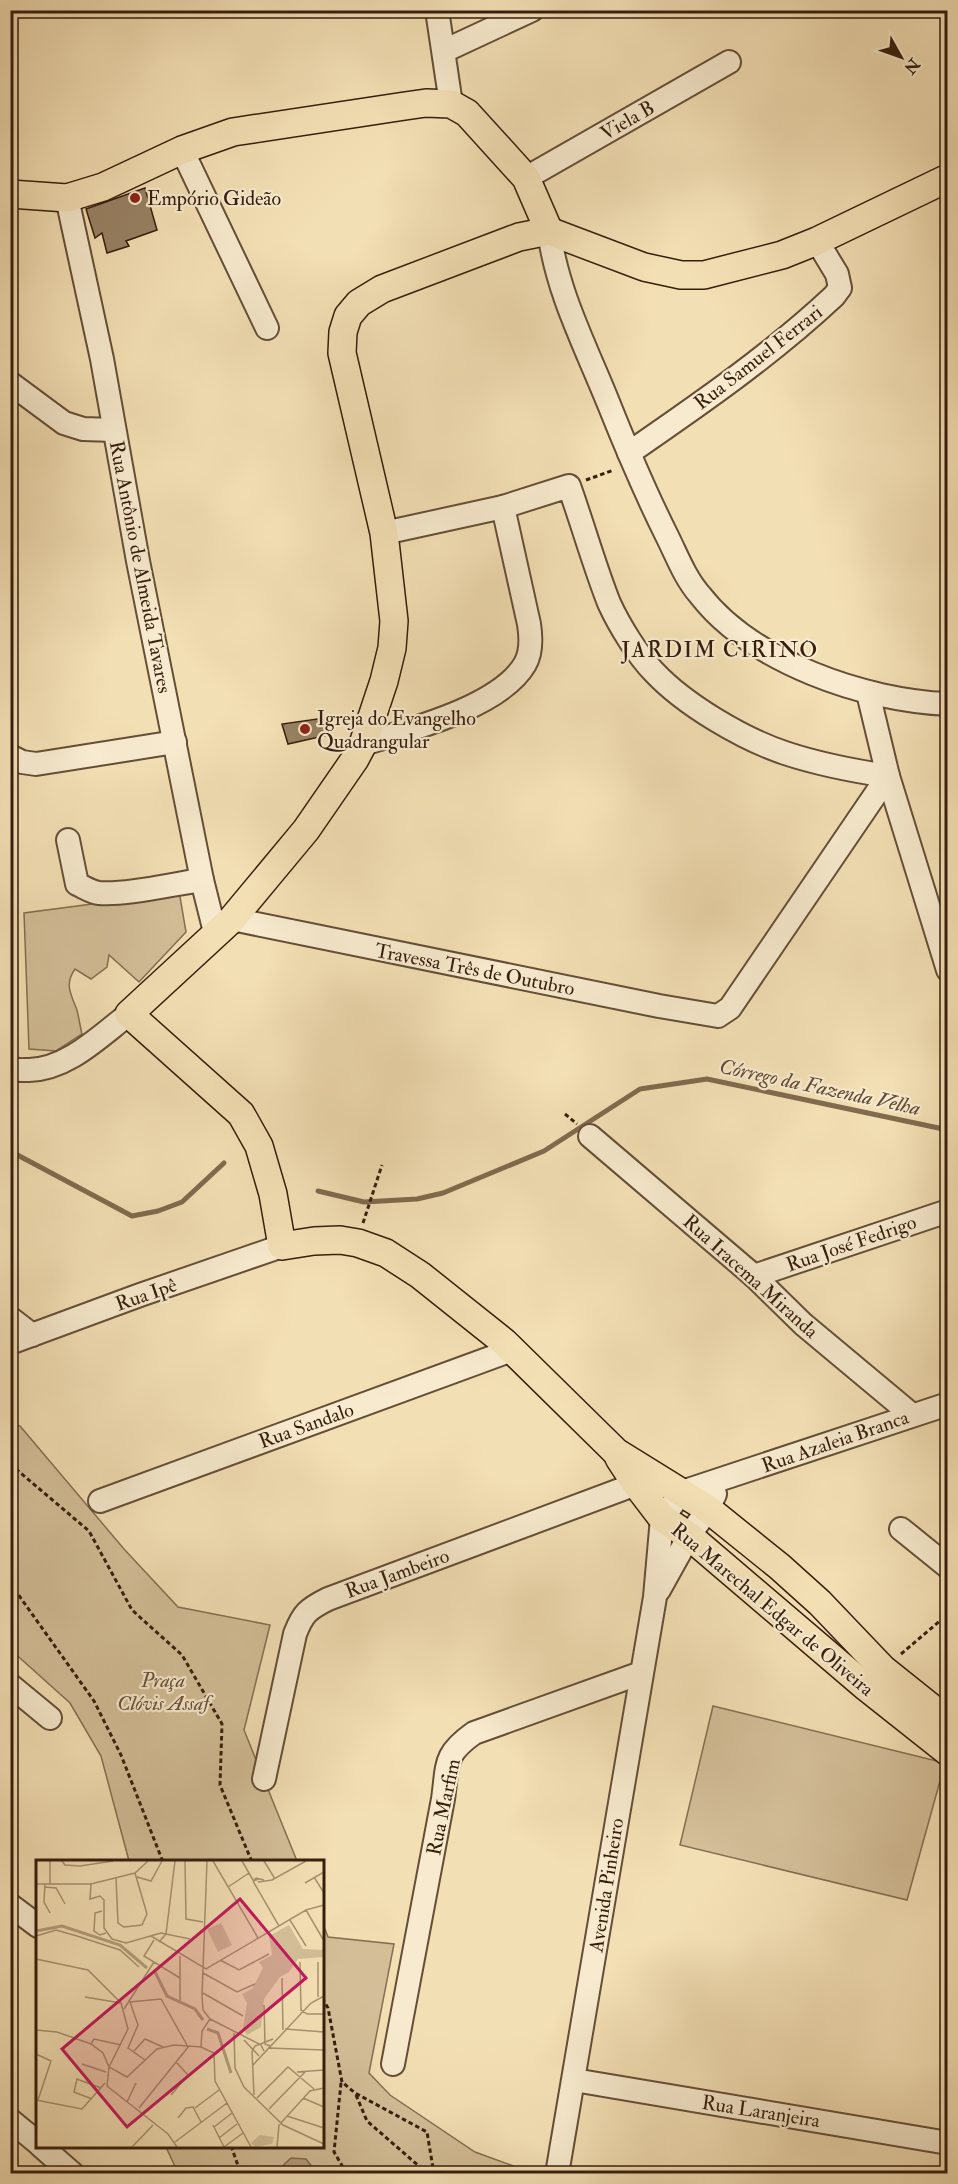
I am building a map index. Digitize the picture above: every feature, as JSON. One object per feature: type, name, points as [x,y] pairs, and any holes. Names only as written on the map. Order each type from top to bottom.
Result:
[{"type":"main road","points":[[10,194],[67,198],[103,187],[182,150],[233,132],[426,103],[451,104],[466,113],[526,178],[549,231]]},
{"type":"main road","points":[[282,1246],[273,1194],[259,1146],[242,1114],[129,1014],[224,928],[306,830],[363,744],[384,681],[392,648],[394,621],[384,532],[342,353],[343,332],[348,316],[359,303],[382,289],[519,237],[549,231],[644,267],[681,275],[704,274],[741,267],[782,255],[817,241],[948,178]]},
{"type":"main road","name":"Rua Marechal Edgar de Oliveira","points":[[282,1246],[314,1241],[340,1240],[358,1243],[386,1253],[420,1275],[512,1350],[643,1479],[662,1518],[689,1536],[866,1687],[948,1752]]},
{"type":"main road","name":"Rua Marechal Edgar de Oliveira","points":[[643,1479],[682,1492],[708,1509],[820,1603],[884,1669],[948,1721]]},
{"type":"street","points":[[437,10],[451,104]]},
{"type":"street","points":[[444,51],[532,10]]},
{"type":"street","name":"Viela B","points":[[526,178],[729,62]]},
{"type":"street","points":[[182,150],[267,328]]},
{"type":"street","name":"Rua Antônio de Almeida Tavares","points":[[67,198],[202,880],[224,928]]},
{"type":"street","points":[[549,231],[552,258],[562,294],[581,334],[631,458],[685,573],[699,595],[717,615],[744,636],[776,656],[793,665],[867,693],[937,704],[948,686]]},
{"type":"street","name":"Rua Samuel Ferrari","points":[[631,458],[767,353],[834,296],[840,288],[839,280],[817,241]]},
{"type":"street","points":[[10,383],[64,423],[83,429],[114,430]]},
{"type":"street","points":[[384,532],[504,507],[569,486],[610,604],[647,664],[671,688],[714,719],[752,740],[786,754],[888,777]]},
{"type":"street","points":[[363,744],[423,726],[470,706],[500,690],[515,677],[526,662],[531,643],[529,624],[504,507]]},
{"type":"street","points":[[867,693],[888,777],[948,970]]},
{"type":"street","points":[[10,756],[22,762],[36,764],[175,742]]},
{"type":"street","name":"Travessa Três de Outubro","points":[[224,928],[718,1016],[730,1008],[888,777]]},
{"type":"street","points":[[68,840],[77,884],[88,890],[99,893],[202,880]]},
{"type":"street","points":[[10,1068],[39,1070],[55,1066],[86,1047],[129,1014]]},
{"type":"street","name":"Rua Iracema Miranda","points":[[590,1136],[754,1276],[803,1324],[912,1415]]},
{"type":"street","name":"Rua José Fedrigo","points":[[754,1276],[948,1211]]},
{"type":"street","name":"Rua Ipê","points":[[10,1343],[282,1246]]},
{"type":"street","points":[[10,1318],[32,1335]]},
{"type":"street","name":"Rua Sandalo","points":[[100,1501],[512,1350]]},
{"type":"street","name":"Rua Azaleia Branca","points":[[682,1492],[948,1404]]},
{"type":"street","name":"Rua Jambeiro","points":[[264,1779],[295,1634],[301,1617],[312,1607],[643,1479]]},
{"type":"street","points":[[708,1509],[722,1479]]},
{"type":"street","points":[[662,1518],[682,1492]]},
{"type":"street","name":"Avenida Pinheiro","points":[[655,1597],[689,1536],[708,1509]]},
{"type":"street","name":"Avenida Pinheiro","points":[[557,2174],[655,1597],[662,1518]]},
{"type":"street","points":[[902,1529],[948,1567]]},
{"type":"street","name":"Rua Marfim","points":[[393,2064],[449,1759],[457,1745],[474,1733],[641,1673]]},
{"type":"street","points":[[10,1685],[50,1718]]},
{"type":"street","points":[[10,1905],[36,1924]]},
{"type":"street","name":"Rua Laranjeira","points":[[574,2080],[948,2143]]},
{"type":"street","points":[[10,2120],[36,2141]]},
{"type":"street","points":[[43,2148],[73,2174]]},
{"type":"path","points":[[569,486],[631,458]]},
{"type":"path","points":[[565,1114],[568,1117]]},
{"type":"path","points":[[365,1218],[382,1165]]},
{"type":"path","points":[[10,1464],[89,1531],[132,1610],[182,1655],[222,1724],[220,1785],[251,1860]]},
{"type":"path","points":[[10,1583],[94,1701],[121,1755],[162,1860]]},
{"type":"path","points":[[884,1669],[948,1614]]},
{"type":"path","points":[[324,2001],[328,2008],[342,2082],[334,2152],[348,2174]]},
{"type":"path","points":[[342,2082],[355,2093],[427,2132],[434,2174]]},
{"type":"path","points":[[355,2093],[368,2121],[428,2174]]},
{"type":"path","points":[[232,2148],[241,2174]]},
{"type":"green space","points":[[179,891],[186,932],[139,982],[109,955],[107,967],[91,979],[75,969],[69,985],[82,1034],[56,1051],[29,1049],[24,913]]},
{"type":"green space","name":"Praça Clóvis Assaf","points":[[11,1425],[20,1426],[124,1549],[178,1607],[270,1625],[244,1730],[297,1860],[129,1860],[101,1756],[70,1703],[11,1650]]},
{"type":"green space","points":[[713,1706],[945,1763],[907,1900],[680,1845]]},
{"type":"green space","points":[[324,1927],[328,1937],[394,1944],[369,2073],[390,2095],[475,2152],[519,2168],[518,2174],[178,2173],[166,2148],[324,2148]]},
{"type":"shaded area","points":[[291,2158],[306,2159],[317,2173],[275,2173]]},
{"type":"building","points":[[145,188],[157,230],[126,241],[129,246],[107,253],[102,233],[95,238],[86,209]]},
{"type":"building","name":"Igreja do Evangelho Quadrangular","points":[[324,718],[328,735],[288,744],[282,724]]},
{"type":"waterway","name":"Córrego da Fazenda Velha","points":[[318,1191],[364,1202],[417,1199],[443,1193],[544,1151],[640,1089],[707,1079],[948,1130]]},
{"type":"waterway","name":"Córrego da Fazenda Velha","points":[[10,1151],[132,1216],[158,1211],[182,1202],[224,1163]]},
{"type":"place","name":"Empório Gideão","points":[[135,198]]},
{"type":"place","name":"Igreja do Evangelho Quadrangular","points":[[305,729]]},
{"type":"district","name":"JARDIM CIRINO","points":[[720,649]]}]
